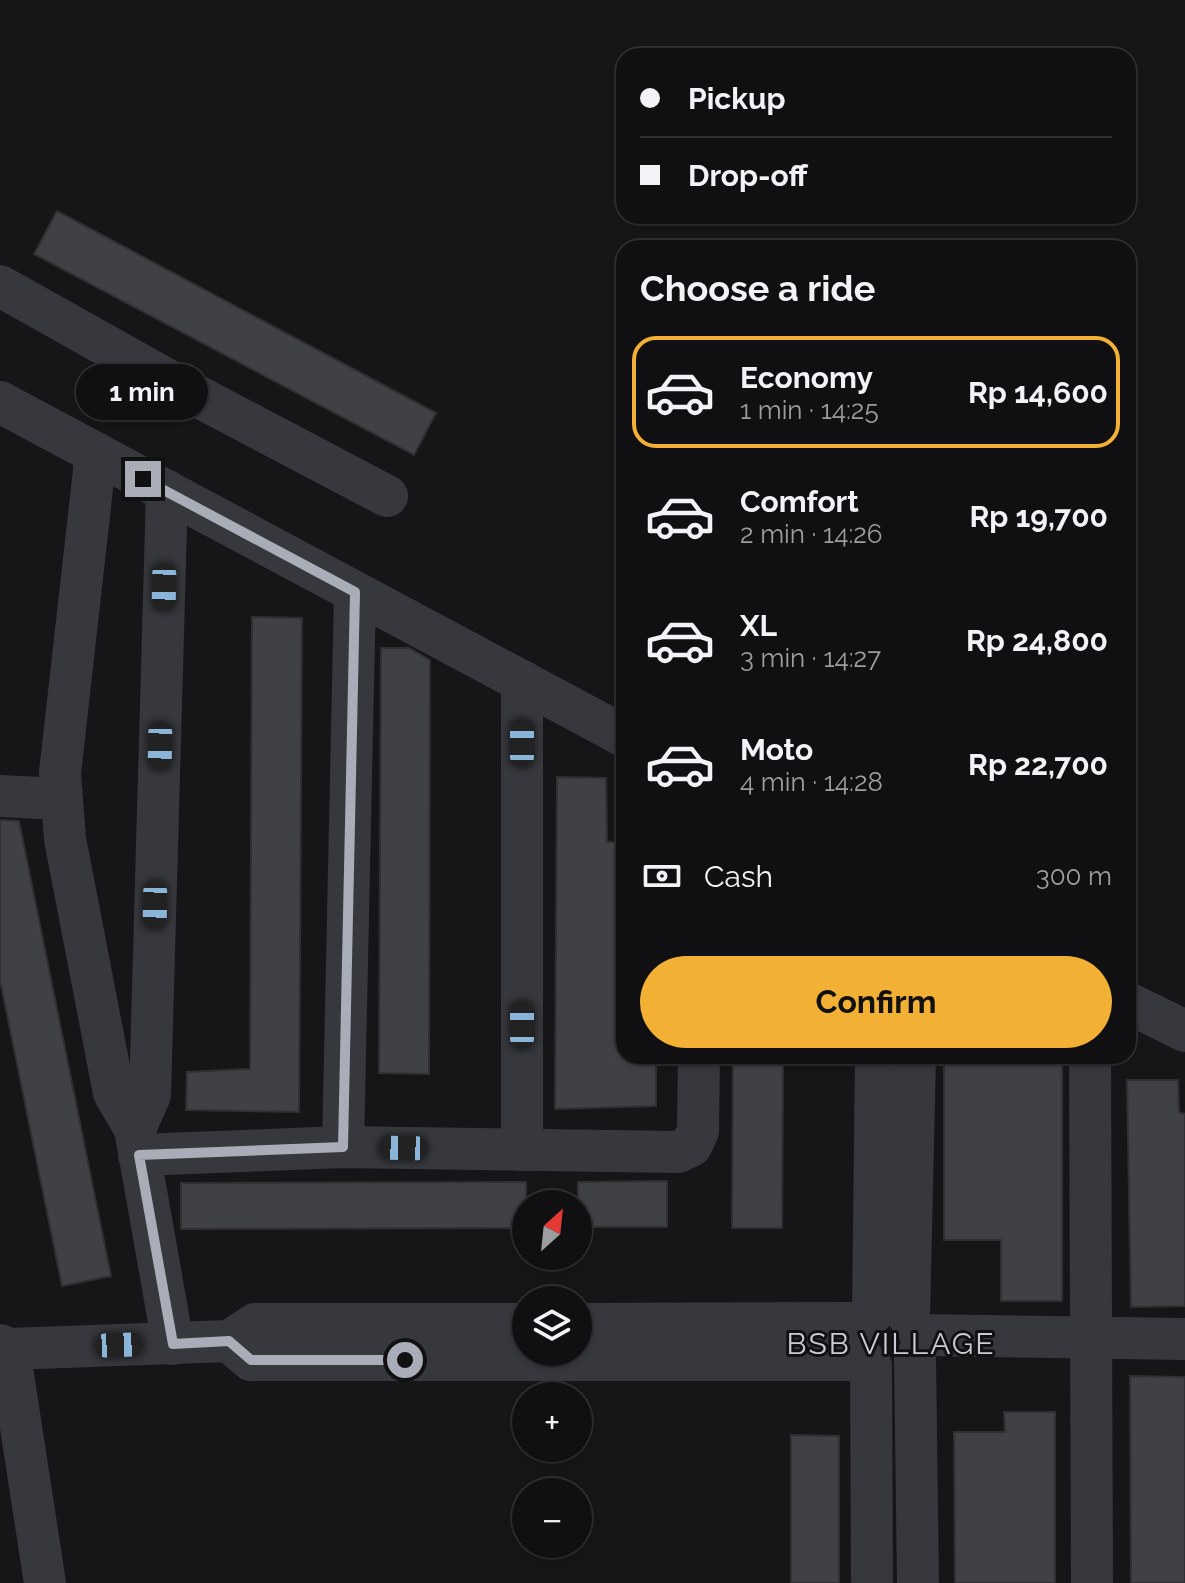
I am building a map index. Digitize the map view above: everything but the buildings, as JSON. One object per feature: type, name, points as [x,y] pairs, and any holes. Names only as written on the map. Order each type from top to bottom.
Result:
[{"type":"street","points":[[0,286],[182,388],[387,496]]},
{"type":"street","points":[[0,402],[616,732]]},
{"type":"street","points":[[96,453],[61,758],[60,799],[114,1093],[137,1142],[173,1344]]},
{"type":"street","points":[[137,1142],[150,1095],[167,491]]},
{"type":"street","points":[[343,1147],[355,592]]},
{"type":"street","points":[[522,681],[522,1150]]},
{"type":"street","points":[[0,796],[60,799]]},
{"type":"street","points":[[1136,1007],[1185,1031]]},
{"type":"street","points":[[137,1142],[678,1152],[691,1146],[698,1131],[699,1064]]},
{"type":"street","points":[[876,1064],[888,1339],[918,1583]]},
{"type":"street","points":[[872,1583],[888,1339],[914,1064]]},
{"type":"street","points":[[1090,1064],[1092,1583]]},
{"type":"street","points":[[45,1583],[5,1347],[229,1341],[255,1324],[512,1324]]},
{"type":"street","points":[[592,1325],[888,1339]]},
{"type":"street","points":[[229,1341],[251,1360],[888,1339],[1185,1339]]},
{"type":"district","name":"BSB VILLAGE","points":[[891,1344]]},
{"type":"route","points":[[143,479],[355,592],[343,1147],[139,1155],[173,1344],[229,1341],[251,1360],[405,1360]]}]
